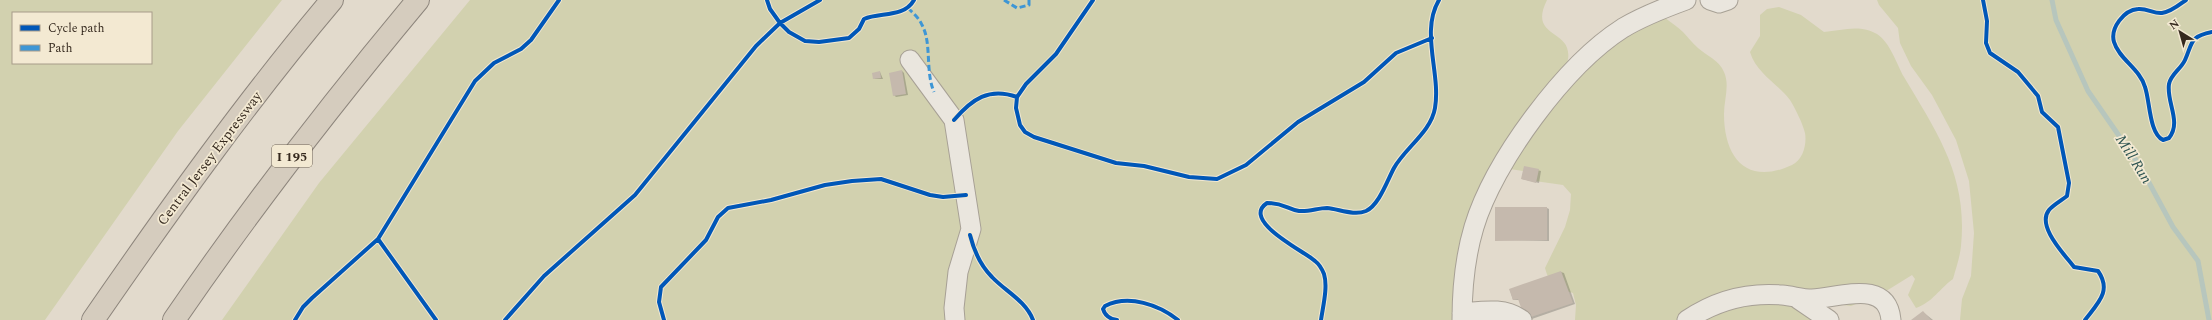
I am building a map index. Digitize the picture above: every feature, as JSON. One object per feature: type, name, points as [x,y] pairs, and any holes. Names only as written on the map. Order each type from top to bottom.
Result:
[{"type":"highway","name":"Central Jersey Expressway","points":[[93,320],[152,234],[240,114],[332,0]]},
{"type":"highway","name":"I 195","points":[[174,320],[224,248],[282,169],[347,85],[418,0]]},
{"type":"street","points":[[1522,320],[1507,312],[1495,310],[1462,316],[1466,263],[1474,226],[1491,186],[1526,130],[1571,70],[1605,40],[1638,19],[1686,0]]},
{"type":"street","points":[[1710,0],[1719,3],[1728,0]]},
{"type":"street","points":[[910,60],[954,120],[971,229],[958,272],[954,308],[955,320]]},
{"type":"street","points":[[1798,299],[1830,297],[1862,292],[1884,302],[1888,307],[1891,320]]},
{"type":"street","points":[[1687,320],[1713,306],[1745,296],[1783,295],[1798,299],[1830,320]]},
{"type":"green space","points":[[0,0],[282,0],[178,131],[45,320],[0,320]]},
{"type":"green space","points":[[470,0],[1547,0],[1542,13],[1543,22],[1547,29],[1561,39],[1566,45],[1568,54],[1566,67],[1498,161],[1454,320],[222,320],[319,183]]},
{"type":"green space","points":[[1877,0],[2212,0],[2212,320],[1960,320],[1962,299],[1971,276],[1974,233],[1969,181],[1956,140],[1932,95],[1911,66],[1900,43],[1898,28],[1879,5]]},
{"type":"green space","points":[[1779,7],[1801,15],[1824,32],[1858,28],[1877,34],[1886,42],[1904,77],[1939,137],[1955,177],[1960,198],[1962,221],[1960,250],[1953,279],[1932,299],[1916,308],[1908,295],[1915,279],[1912,275],[1883,293],[1851,306],[1821,302],[1813,320],[1575,320],[1576,305],[1573,293],[1563,290],[1555,285],[1549,278],[1545,268],[1565,227],[1570,210],[1571,194],[1563,185],[1535,181],[1523,171],[1510,169],[1522,132],[1620,35],[1664,17],[1681,30],[1698,48],[1716,61],[1722,68],[1727,82],[1724,114],[1725,130],[1728,143],[1734,155],[1741,164],[1751,170],[1762,172],[1776,171],[1792,165],[1799,159],[1805,147],[1805,133],[1797,112],[1790,100],[1757,66],[1750,52],[1760,36],[1760,15],[1767,9]]},
{"type":"building","points":[[902,70],[906,94],[893,96],[889,73]]},
{"type":"building","points":[[880,71],[881,78],[873,79],[872,73]]},
{"type":"building","points":[[1524,166],[1539,169],[1536,183],[1521,179]]},
{"type":"building","points":[[1495,207],[1547,207],[1547,240],[1495,241]]},
{"type":"building","points":[[1561,271],[1573,303],[1525,319],[1518,299],[1513,300],[1509,289]]},
{"type":"building","points":[[1923,311],[1931,320],[1911,320]]},
{"type":"waterway","name":"Mill Run","points":[[2052,0],[2056,20],[2088,91],[2140,166],[2173,227],[2198,261],[2209,320]]},
{"type":"marked path","points":[[1004,0],[1017,8],[1029,5],[1029,0]]},
{"type":"marked path","points":[[908,8],[919,20],[925,32],[931,84],[934,92]]},
{"type":"cycle path","points":[[295,320],[303,307],[312,298],[378,239],[475,81],[494,63],[521,49],[531,40],[559,0]]},
{"type":"cycle path","points":[[767,0],[770,9],[780,23],[789,32],[805,41],[819,42],[849,38],[859,29],[864,19],[904,10],[910,6],[914,0]]},
{"type":"cycle path","points":[[505,320],[544,276],[635,195],[756,46],[780,23],[820,0]]},
{"type":"cycle path","points":[[1093,0],[1056,54],[1026,84],[1017,97],[1016,108],[1020,125],[1025,132],[1034,137],[1116,163],[1144,166],[1189,177],[1217,179],[1246,165],[1298,122],[1364,82],[1396,53],[1432,38]]},
{"type":"cycle path","points":[[1321,320],[1326,285],[1321,268],[1315,261],[1268,227],[1262,218],[1261,210],[1267,203],[1277,204],[1299,211],[1327,208],[1357,213],[1366,211],[1375,204],[1394,168],[1433,117],[1436,95],[1431,25],[1439,0]]},
{"type":"cycle path","points":[[1983,0],[1987,21],[1986,43],[1990,53],[2018,72],[2038,96],[2042,112],[2058,127],[2069,183],[2067,196],[2049,210],[2046,217],[2046,224],[2053,240],[2074,267],[2098,271],[2102,278],[2104,285],[2102,297],[2085,320]]},
{"type":"cycle path","points":[[2186,0],[2172,10],[2162,13],[2141,9],[2133,10],[2123,16],[2119,21],[2113,37],[2120,54],[2139,75],[2145,87],[2152,124],[2158,136],[2163,140],[2169,138],[2173,132],[2174,125],[2169,91],[2170,80],[2185,60],[2195,38],[2212,32]]},
{"type":"cycle path","points":[[954,120],[974,101],[990,94],[998,93],[1017,97]]},
{"type":"cycle path","points":[[664,320],[659,302],[661,287],[706,240],[718,217],[728,208],[771,200],[825,185],[881,179],[930,195],[943,197],[966,195]]},
{"type":"cycle path","points":[[970,235],[973,247],[984,268],[1025,307],[1033,320]]},
{"type":"cycle path","points":[[378,239],[436,320]]},
{"type":"cycle path","points":[[1117,320],[1108,317],[1103,309],[1105,306],[1124,301],[1134,301],[1153,306],[1178,320]]}]
